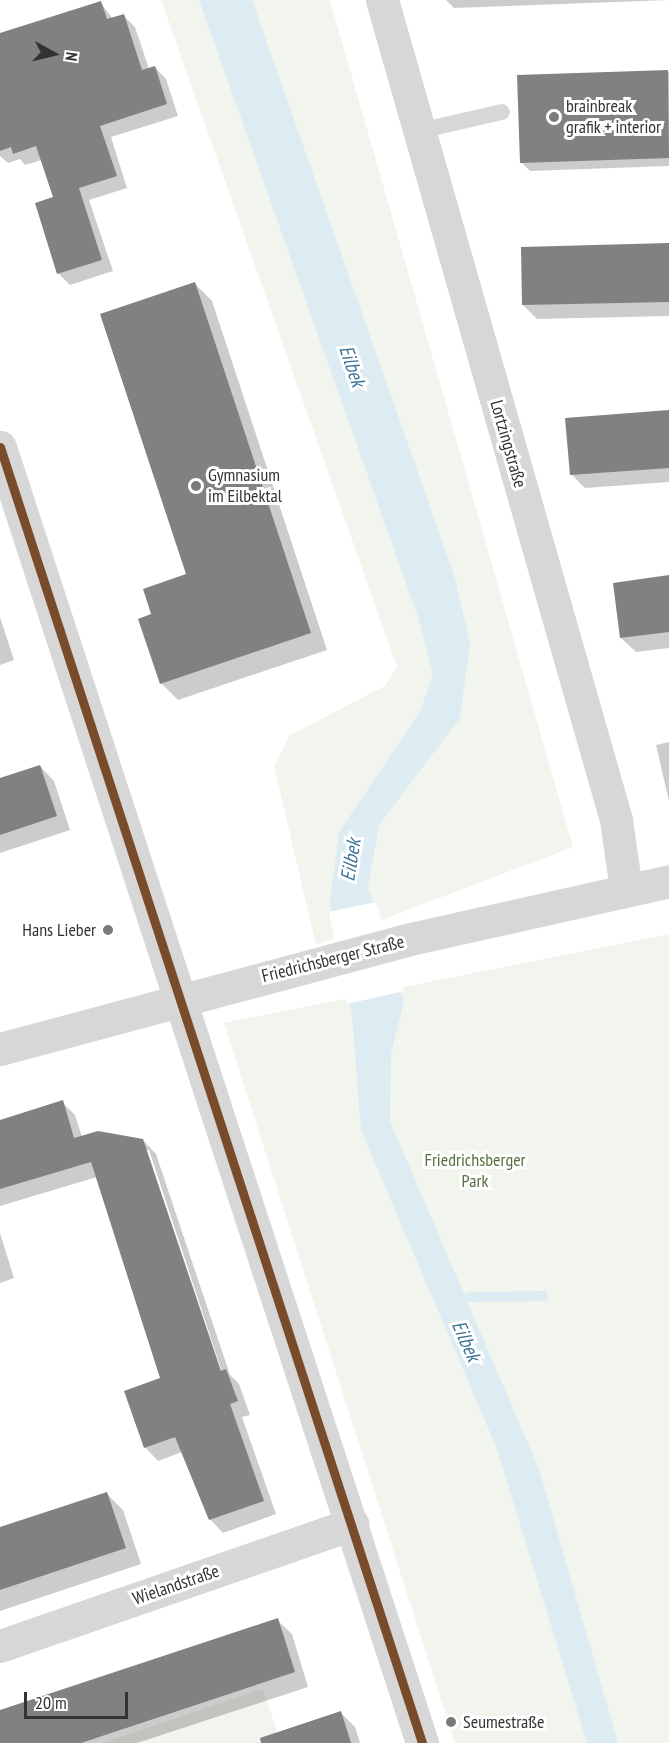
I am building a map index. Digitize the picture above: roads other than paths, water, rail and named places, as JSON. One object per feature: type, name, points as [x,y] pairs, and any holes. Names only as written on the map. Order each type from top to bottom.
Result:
[{"type":"street","name":"Lortzingstraße","points":[[382,0],[616,820],[626,889]]},
{"type":"street","points":[[0,447],[125,818],[178,998],[422,1743]]},
{"type":"street","name":"Friedrichsberger Straße","points":[[0,1049],[178,998],[406,940],[669,881]]},
{"type":"street","name":"Wielandstraße","points":[[0,1646],[352,1524]]},
{"type":"lane","points":[[419,131],[502,112]]},
{"type":"water","name":"Eilbek","points":[[199,0],[252,0],[455,578],[470,643],[460,718],[379,825],[368,887],[404,1002],[391,1054],[390,1121],[540,1472],[618,1743],[587,1743],[497,1449],[361,1130],[352,1014],[330,903],[339,832],[420,712],[433,674],[418,617]]},
{"type":"waterway","points":[[469,1297],[543,1296]]},
{"type":"place","name":"brainbreak grafik + interior","points":[[554,117]]},
{"type":"place","name":"Gymnasium im Eilbektal","points":[[196,486]]},
{"type":"place","name":"Hans Lieber","points":[[108,930]]},
{"type":"place","name":"Seumestraße","points":[[451,1722]]},
{"type":"park label","name":"Friedrichsberger Park","points":[[475,1171]]}]
